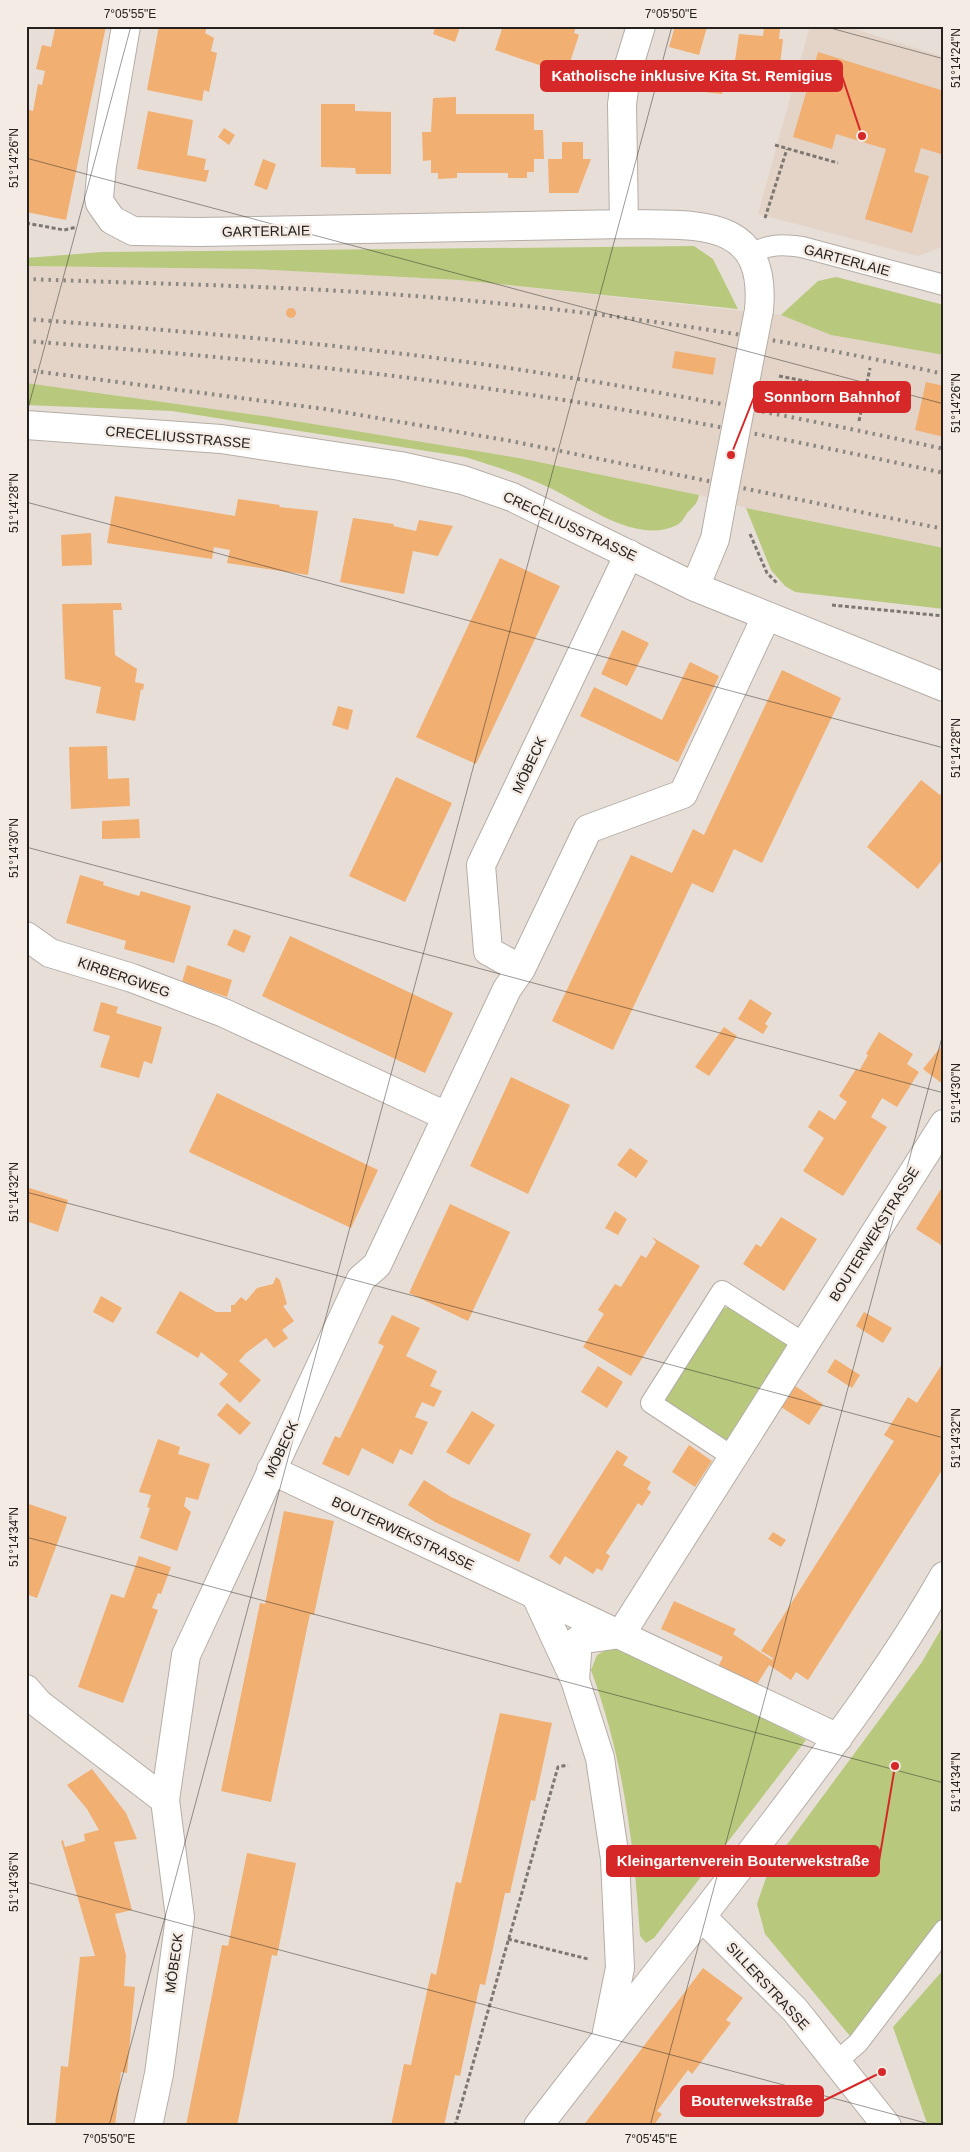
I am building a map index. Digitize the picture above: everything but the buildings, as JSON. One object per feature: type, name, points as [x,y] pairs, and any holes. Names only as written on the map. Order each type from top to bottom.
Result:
[{"type":"street","points":[[112,220],[103,210],[98,197],[109,120],[126,26]]},
{"type":"street","points":[[624,224],[622,104],[626,75],[642,26]]},
{"type":"street","name":"GARTERLAIE","points":[[112,220],[137,232],[624,224],[692,226],[716,229],[737,239],[750,254],[759,280],[759,310],[714,538],[695,587]]},
{"type":"street","name":"CRECELIUSSTRASSE","points":[[26,425],[221,439],[400,466],[463,480],[512,497],[695,587],[944,687]]},
{"type":"street","name":"MÖBECK","points":[[521,970],[488,951],[481,865],[629,554]]},
{"type":"street","name":"MÖBECK","points":[[148,2126],[159,2074],[180,1917],[166,1800],[186,1655],[361,1279],[377,1265],[507,989],[521,970],[588,829],[683,794],[766,617]]},
{"type":"street","name":"KIRBERGWEG","points":[[26,929],[26,936],[50,953],[132,978],[224,1013],[446,1116]]},
{"type":"street","name":"BOUTERWEKSTRASSE","points":[[621,1634],[944,1124]]},
{"type":"street","name":"BOUTERWEKSTRASSE","points":[[271,1470],[838,1738]]},
{"type":"street","points":[[538,2126],[702,1918],[838,1738],[879,1681],[944,1576]]},
{"type":"street","points":[[536,1596],[576,1680],[600,1758],[615,1859],[620,1968],[606,2039]]},
{"type":"street","points":[[576,1680],[578,1640],[621,1634]]},
{"type":"street","points":[[26,1689],[39,1704],[166,1800]]},
{"type":"street","name":"SILLERSTRASSE","points":[[702,1918],[795,2010],[835,2063],[887,2126]]},
{"type":"lane","name":"GARTERLAIE","points":[[750,254],[766,246],[782,244],[802,247],[944,285]]},
{"type":"lane","points":[[733,1457],[651,1403],[716,1299],[722,1291],[805,1344]]},
{"type":"lane","points":[[835,2063],[858,2043],[944,1930]]},
{"type":"path","points":[[775,145],[838,163]]},
{"type":"path","points":[[765,215],[787,149]]},
{"type":"path","points":[[26,222],[64,230],[112,220]]},
{"type":"path","points":[[859,421],[870,368]]},
{"type":"path","points":[[783,377],[864,393]]},
{"type":"path","points":[[787,390],[862,404]]},
{"type":"path","points":[[721,507],[740,512],[767,572],[780,587]]},
{"type":"path","points":[[830,605],[944,616]]},
{"type":"path","points":[[455,2126],[558,1767],[568,1765]]},
{"type":"path","points":[[508,1939],[620,1968]]},
{"type":"shaded area","points":[[810,26],[845,26],[944,57],[944,246],[918,256],[758,214]]},
{"type":"shaded area","points":[[26,266],[252,269],[459,280],[781,315],[831,335],[944,355],[944,548],[746,508],[699,495],[519,458],[271,417],[26,383]]},
{"type":"green space","points":[[694,246],[713,259],[738,309],[459,280],[252,269],[26,266],[26,258],[102,252]]},
{"type":"green space","points":[[836,277],[944,305],[944,355],[831,335],[781,315],[818,281]]},
{"type":"green space","points":[[26,383],[271,417],[519,458],[699,495],[695,505],[677,525],[661,530],[645,530],[628,527],[612,520],[529,479],[465,457],[172,411],[26,405]]},
{"type":"green space","points":[[746,508],[944,548],[944,609],[795,592],[785,586],[771,570]]},
{"type":"green space","points":[[728,1307],[790,1346],[729,1444],[665,1402],[666,1396],[721,1309]]},
{"type":"green space","points":[[944,1624],[944,1932],[850,2036],[765,1934],[757,1904],[769,1869],[922,1662]]},
{"type":"green space","points":[[611,1647],[629,1650],[806,1740],[654,1938],[646,1943],[640,1936],[630,1834],[619,1768],[602,1703],[591,1670],[597,1655]]},
{"type":"green space","points":[[944,1969],[944,2126],[928,2126],[893,2027]]},
{"type":"railway","points":[[26,279],[342,291],[493,303],[644,320],[795,344],[944,374]]},
{"type":"railway","points":[[26,319],[275,340],[460,361],[681,396],[944,449]]},
{"type":"railway","points":[[26,341],[272,362],[457,384],[678,419],[944,473]]},
{"type":"railway","points":[[26,370],[325,409],[511,441],[944,529]]},
{"type":"place","name":"Katholische inklusive Kita St. Remigius","points":[[862,136]]},
{"type":"place","name":"Sonnborn Bahnhof","points":[[731,455]]},
{"type":"place","name":"Kleingartenverein Bouterwekstraße","points":[[895,1766]]},
{"type":"place","name":"Bouterwekstraße","points":[[882,2072]]}]
